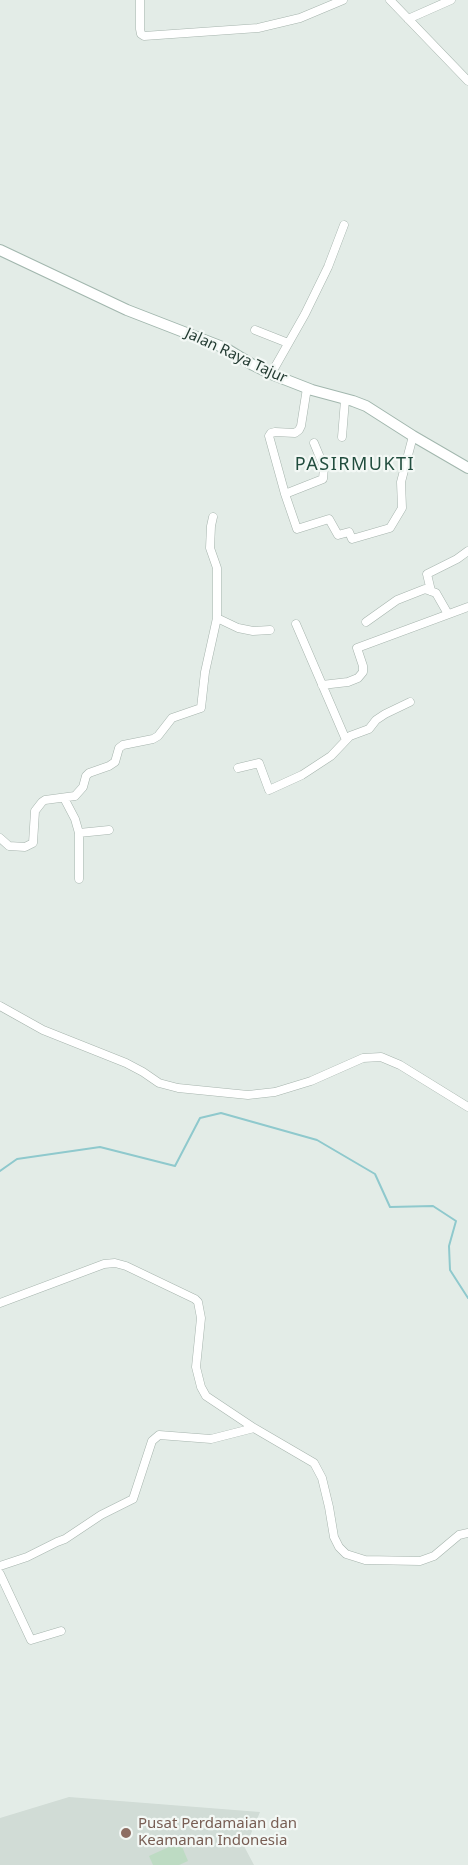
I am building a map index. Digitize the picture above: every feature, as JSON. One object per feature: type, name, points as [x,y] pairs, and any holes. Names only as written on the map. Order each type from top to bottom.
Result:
[{"type":"main road","name":"Jalan Raya Tajur","points":[[0,250],[127,310],[225,348],[271,374],[366,406],[468,468]]},
{"type":"street","points":[[140,0],[140,29],[144,36],[258,28],[300,18],[344,0]]},
{"type":"street","points":[[390,0],[468,81]]},
{"type":"street","points":[[408,19],[421,11],[451,0]]},
{"type":"street","points":[[271,374],[305,314],[328,267],[344,225]]},
{"type":"street","points":[[255,330],[288,342]]},
{"type":"street","points":[[307,388],[299,430],[275,432],[269,436],[297,530],[329,519],[338,535],[349,532],[352,539],[390,528],[402,508],[401,482],[413,436]]},
{"type":"street","points":[[342,437],[345,400]]},
{"type":"street","points":[[285,495],[323,479],[324,467],[314,443]]},
{"type":"street","points":[[0,838],[9,846],[25,848],[33,843],[35,811],[45,800],[75,796],[83,788],[89,773],[113,764],[119,748],[123,745],[153,739],[172,718],[201,708],[205,672],[218,618],[217,568],[210,548],[213,517]]},
{"type":"street","points":[[431,591],[427,574],[468,551]]},
{"type":"street","points":[[366,622],[406,595],[425,589],[435,593],[448,614]]},
{"type":"street","points":[[322,685],[348,682],[358,678],[363,672],[363,666],[357,648],[468,607]]},
{"type":"street","points":[[218,618],[238,628],[253,631],[270,630]]},
{"type":"street","points":[[296,624],[346,740]]},
{"type":"street","points":[[238,768],[259,764],[269,790],[302,775],[331,756],[350,736],[369,729],[385,714],[410,702]]},
{"type":"street","points":[[64,798],[80,833],[79,879]]},
{"type":"street","points":[[80,833],[109,830]]},
{"type":"street","points":[[0,1006],[43,1030],[126,1063],[143,1071],[159,1083],[178,1088],[248,1095],[275,1092],[311,1081],[363,1058],[381,1057],[400,1065],[468,1107]]},
{"type":"street","points":[[0,1303],[104,1264],[115,1263],[195,1299],[198,1302],[201,1318],[196,1367],[206,1396],[254,1428],[314,1463],[322,1478],[334,1536],[339,1547],[346,1554],[365,1560],[420,1562],[434,1556],[459,1535],[468,1533]]},
{"type":"street","points":[[0,1566],[22,1559],[65,1539],[101,1515],[133,1499],[152,1441],[159,1435],[211,1439],[254,1428]]},
{"type":"street","points":[[0,1574],[31,1640],[61,1631]]},
{"type":"shaded area","name":"Pusat Perdamaian dan Keamanan Indonesia","points":[[69,1797],[260,1812],[245,1848],[254,1865],[0,1865],[0,1818]]},
{"type":"green space","points":[[180,1842],[188,1861],[179,1865],[153,1865],[149,1856]]},
{"type":"waterway","points":[[0,1171],[17,1159],[100,1147],[175,1166],[200,1118],[221,1113],[317,1140],[375,1174],[390,1207],[433,1206],[456,1221],[449,1246],[450,1270],[468,1298]]},
{"type":"place","name":"Pusat Perdamaian dan Keamanan Indonesia","points":[[126,1833]]},
{"type":"district","name":"PASIRMUKTI","points":[[355,465]]}]
